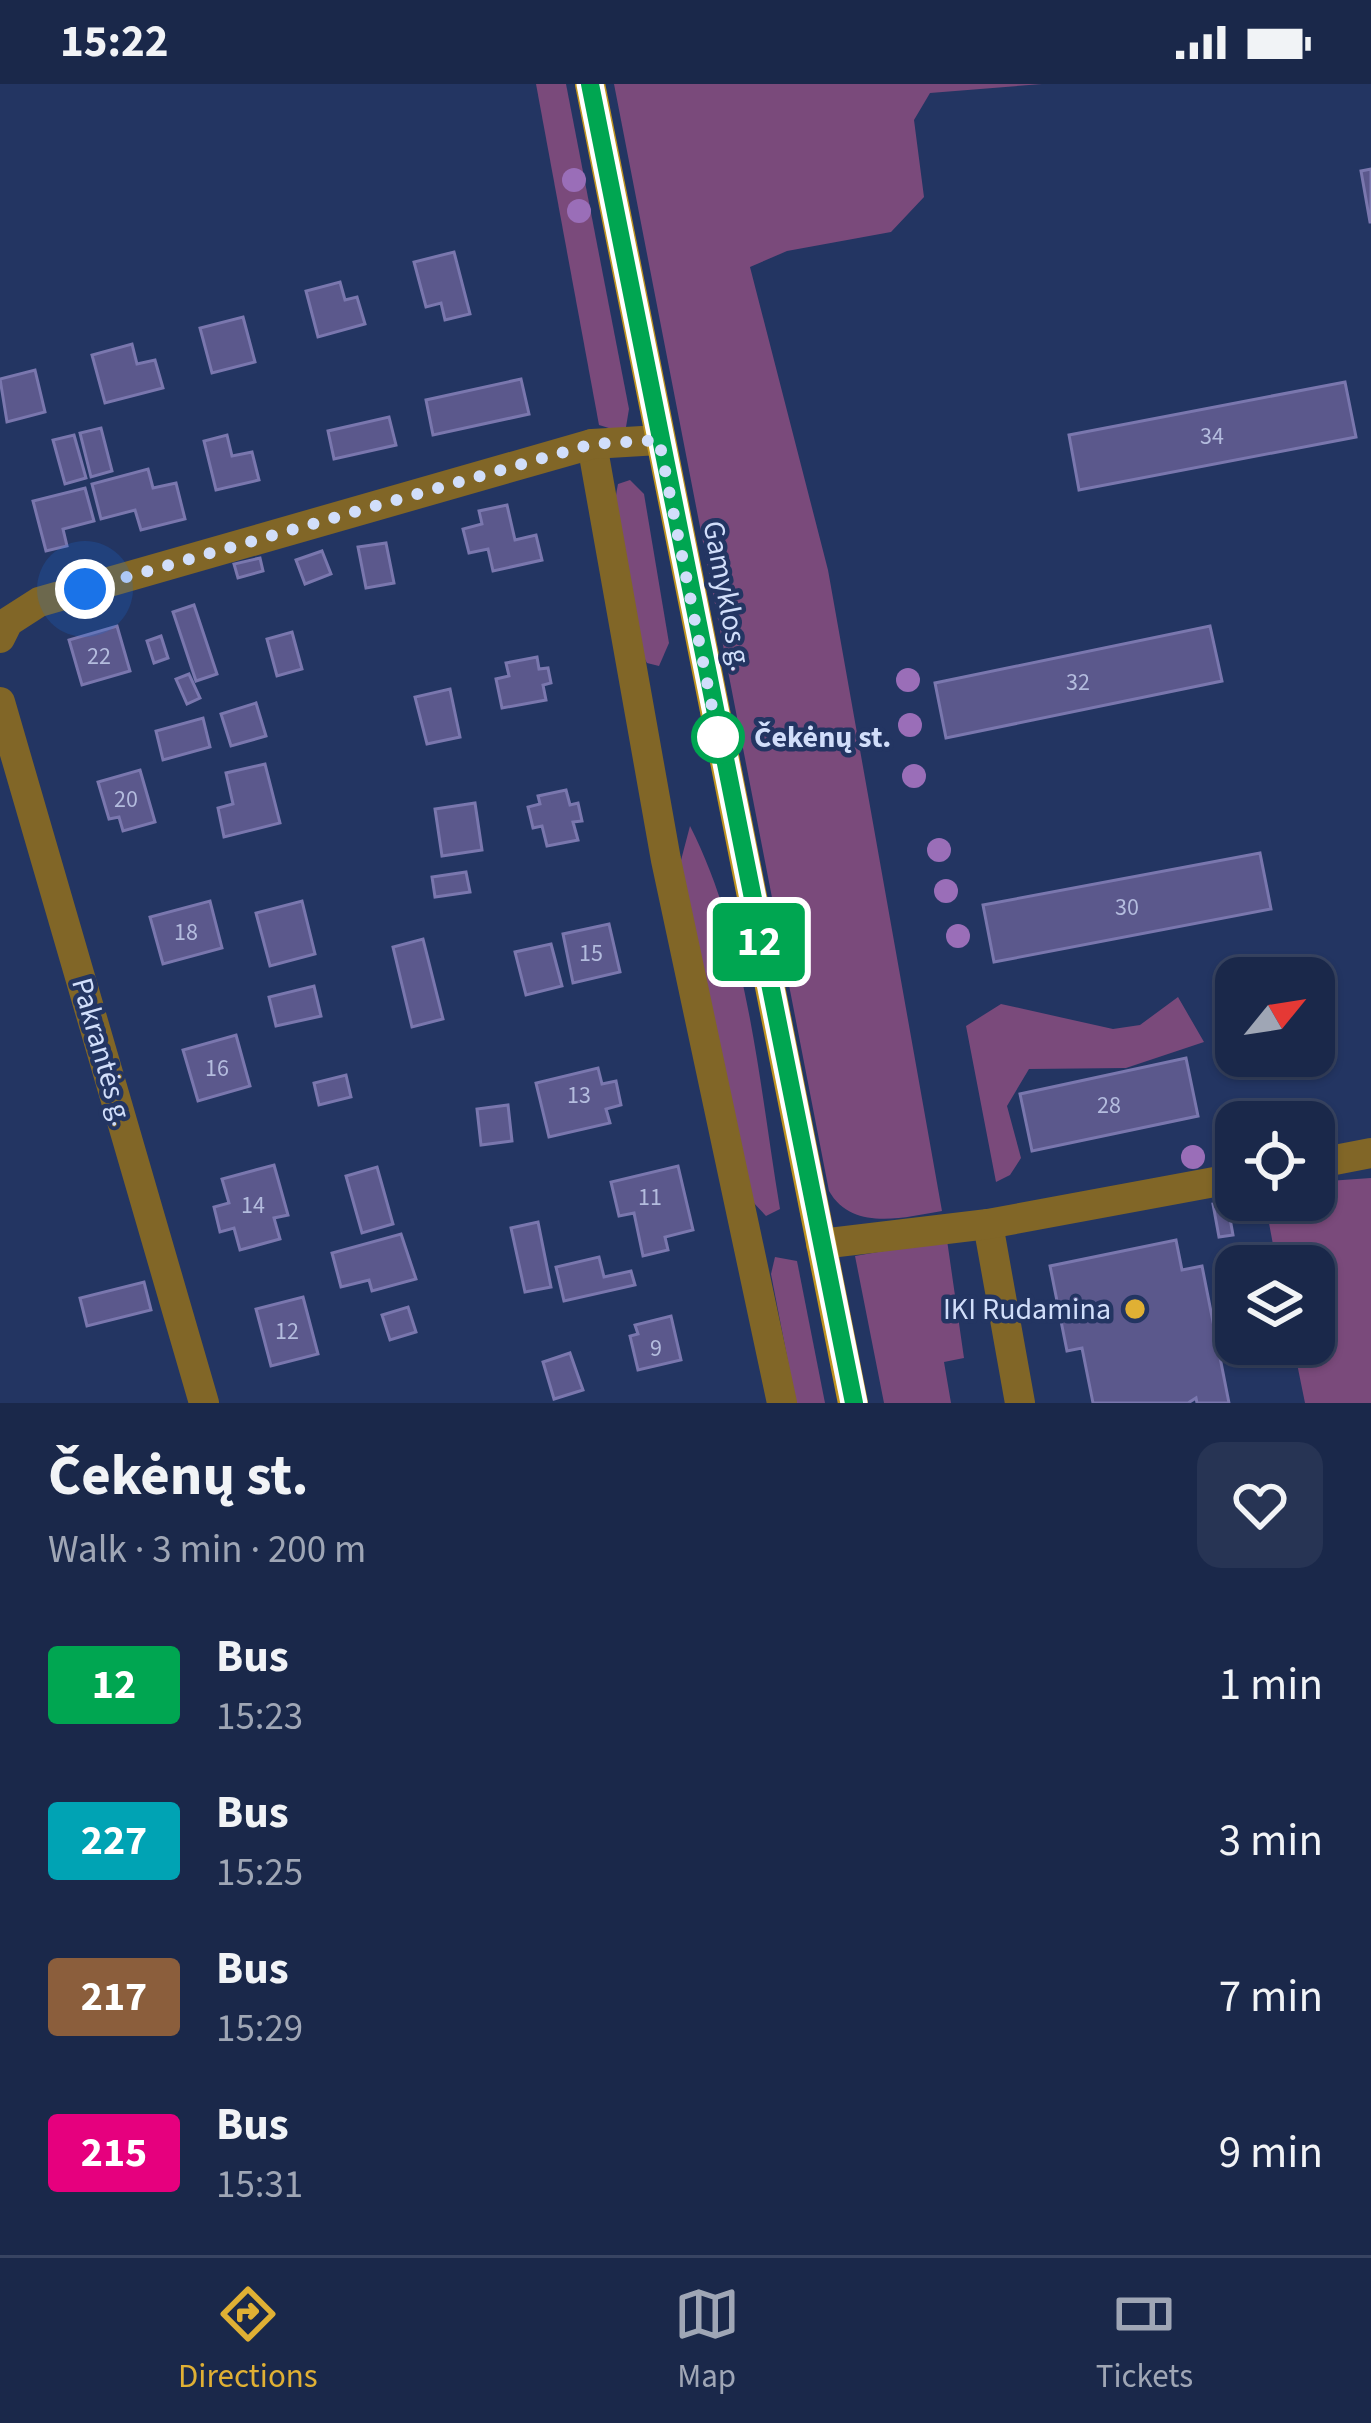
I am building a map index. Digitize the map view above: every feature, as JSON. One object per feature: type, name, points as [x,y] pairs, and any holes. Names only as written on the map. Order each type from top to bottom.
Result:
[{"type":"main road","name":"Gamyklos g.","points":[[590,84],[854,1403]]},
{"type":"street","points":[[0,638],[8,622],[39,602],[592,444],[659,440]]},
{"type":"street","points":[[592,444],[666,860],[782,1403]]},
{"type":"street","name":"Pakrantės g.","points":[[0,702],[204,1403]]},
{"type":"street","points":[[1335,1159],[1371,1153]]},
{"type":"street","points":[[821,1244],[988,1224],[1215,1182]]},
{"type":"street","points":[[988,1224],[1021,1403]]},
{"type":"shaded area","points":[[536,84],[566,84],[629,409],[625,433],[599,425]]},
{"type":"shaded area","points":[[614,84],[1042,84],[930,93],[914,120],[924,197],[891,232],[787,251],[750,267],[828,570],[942,1211],[864,1217],[839,1204],[829,1191]]},
{"type":"shaded area","points":[[630,480],[644,494],[669,643],[659,666],[647,663],[638,644],[618,576],[615,505],[618,484]]},
{"type":"shaded area","points":[[690,826],[726,916],[749,1013],[780,1209],[766,1216],[752,1201],[680,864]]},
{"type":"shaded area","points":[[1178,997],[1204,1042],[1126,1068],[1029,1069],[1007,1106],[1021,1158],[1010,1175],[996,1182],[966,1026],[1001,1004],[1113,1029],[1140,1025]]},
{"type":"shaded area","points":[[1371,1178],[1371,1403],[1305,1403],[1297,1365],[1335,1365],[1335,1245],[1273,1245],[1269,1221],[1335,1221],[1335,1181]]},
{"type":"shaded area","points":[[947,1240],[964,1358],[944,1362],[951,1403],[884,1403],[855,1256]]},
{"type":"shaded area","points":[[775,1257],[797,1261],[825,1403],[796,1403],[771,1274]]},
{"type":"building","points":[[1371,169],[1371,222],[1370,222],[1361,171]]},
{"type":"building","points":[[454,252],[470,314],[445,320],[441,303],[426,307],[414,262]]},
{"type":"building","points":[[340,282],[345,300],[357,297],[365,324],[318,337],[306,291]]},
{"type":"building","points":[[243,317],[255,362],[212,373],[200,328]]},
{"type":"building","points":[[132,344],[137,364],[155,360],[163,388],[105,403],[92,355]]},
{"type":"building","points":[[35,370],[45,412],[7,422],[0,379]]},
{"type":"building","points":[[521,379],[529,414],[433,435],[426,400]]},
{"type":"building","points":[[1345,382],[1356,437],[1079,490],[1069,435]]},
{"type":"building","points":[[389,417],[396,445],[334,459],[328,431]]},
{"type":"building","points":[[101,428],[112,471],[91,477],[80,433]]},
{"type":"building","points":[[74,435],[86,478],[65,484],[53,440]]},
{"type":"building","points":[[227,435],[232,456],[252,452],[259,480],[216,490],[204,441]]},
{"type":"building","points":[[148,469],[153,488],[176,483],[185,519],[141,530],[135,510],[101,519],[92,484]]},
{"type":"building","points":[[85,488],[94,521],[63,529],[67,546],[46,551],[33,501]]},
{"type":"building","points":[[507,505],[515,540],[536,535],[542,560],[493,571],[488,549],[469,553],[463,529],[482,524],[479,511]]},
{"type":"building","points":[[386,543],[394,583],[366,588],[358,547]]},
{"type":"building","points":[[322,551],[331,574],[305,584],[296,560]]},
{"type":"building","points":[[260,558],[263,571],[238,578],[234,564]]},
{"type":"building","points":[[194,605],[217,674],[196,681],[173,612]]},
{"type":"building","points":[[117,626],[130,671],[82,685],[69,640]]},
{"type":"building","points":[[1210,626],[1222,681],[946,738],[935,683]]},
{"type":"building","points":[[292,632],[302,669],[277,676],[267,639]]},
{"type":"building","points":[[161,636],[168,658],[154,663],[147,641]]},
{"type":"building","points":[[537,657],[539,669],[548,668],[551,683],[543,685],[546,700],[502,708],[496,679],[509,676],[506,663]]},
{"type":"building","points":[[189,674],[200,698],[187,704],[176,679]]},
{"type":"building","points":[[450,689],[460,737],[427,744],[415,697]]},
{"type":"building","points":[[256,703],[266,736],[231,746],[221,714]]},
{"type":"building","points":[[203,718],[210,747],[163,760],[156,731]]},
{"type":"building","points":[[265,764],[280,823],[224,837],[218,808],[233,804],[226,773]]},
{"type":"building","points":[[140,770],[155,822],[123,831],[119,817],[109,819],[98,782]]},
{"type":"building","points":[[566,790],[570,805],[578,803],[582,821],[573,822],[578,840],[547,846],[542,826],[533,828],[528,807],[540,804],[538,796]]},
{"type":"building","points":[[475,803],[482,850],[442,856],[435,809]]},
{"type":"building","points":[[1260,853],[1271,909],[994,962],[983,905]]},
{"type":"building","points":[[466,872],[470,892],[435,897],[432,877]]},
{"type":"building","points":[[210,901],[222,948],[163,964],[150,917]]},
{"type":"building","points":[[302,901],[315,954],[270,966],[256,913]]},
{"type":"building","points":[[609,924],[620,972],[573,983],[563,934]]},
{"type":"building","points":[[423,939],[443,1019],[412,1027],[393,947]]},
{"type":"building","points":[[551,944],[562,986],[526,995],[515,952]]},
{"type":"building","points":[[314,986],[321,1016],[276,1026],[269,997]]},
{"type":"building","points":[[236,1035],[250,1086],[198,1101],[183,1050]]},
{"type":"building","points":[[1186,1058],[1198,1116],[1032,1151],[1020,1094]]},
{"type":"building","points":[[598,1068],[602,1084],[616,1081],[621,1105],[606,1109],[610,1123],[549,1137],[536,1083]]},
{"type":"building","points":[[346,1075],[351,1097],[319,1105],[314,1083]]},
{"type":"building","points":[[508,1105],[512,1141],[481,1145],[477,1109]]},
{"type":"building","points":[[274,1165],[288,1215],[274,1218],[280,1239],[240,1250],[234,1228],[220,1232],[214,1207],[229,1203],[222,1179]]},
{"type":"building","points":[[678,1166],[693,1230],[665,1237],[668,1250],[643,1256],[634,1213],[619,1216],[611,1182]]},
{"type":"building","points":[[377,1167],[393,1224],[362,1233],[346,1176]]},
{"type":"building","points":[[1216,1221],[1230,1221],[1233,1235],[1219,1237]]},
{"type":"building","points":[[538,1222],[551,1287],[525,1292],[511,1228]]},
{"type":"building","points":[[401,1234],[416,1279],[372,1291],[369,1280],[341,1287],[332,1253]]},
{"type":"building","name":"IKI Rudamina","points":[[1176,1240],[1182,1270],[1202,1266],[1215,1332],[1215,1365],[1222,1365],[1229,1403],[1197,1403],[1196,1398],[1188,1403],[1093,1403],[1082,1348],[1067,1351],[1050,1266]]},
{"type":"building","points":[[599,1257],[604,1277],[631,1271],[635,1285],[564,1301],[556,1267]]},
{"type":"building","points":[[144,1282],[151,1310],[87,1326],[80,1298]]},
{"type":"building","points":[[303,1297],[318,1354],[271,1366],[256,1309]]},
{"type":"building","points":[[408,1307],[416,1332],[390,1340],[382,1315]]},
{"type":"building","points":[[671,1316],[681,1360],[638,1370],[630,1336],[638,1334],[635,1325]]},
{"type":"building","points":[[570,1353],[583,1390],[554,1399],[543,1362]]},
{"type":"bus line","name":"12","points":[[590,84],[854,1403]]},
{"type":"place","name":"Čekėnų st.","points":[[718,737]]},
{"type":"place","name":"IKI Rudamina","points":[[1135,1309]]},
{"type":"route","points":[[85,589],[592,444],[659,440],[718,737]]}]
